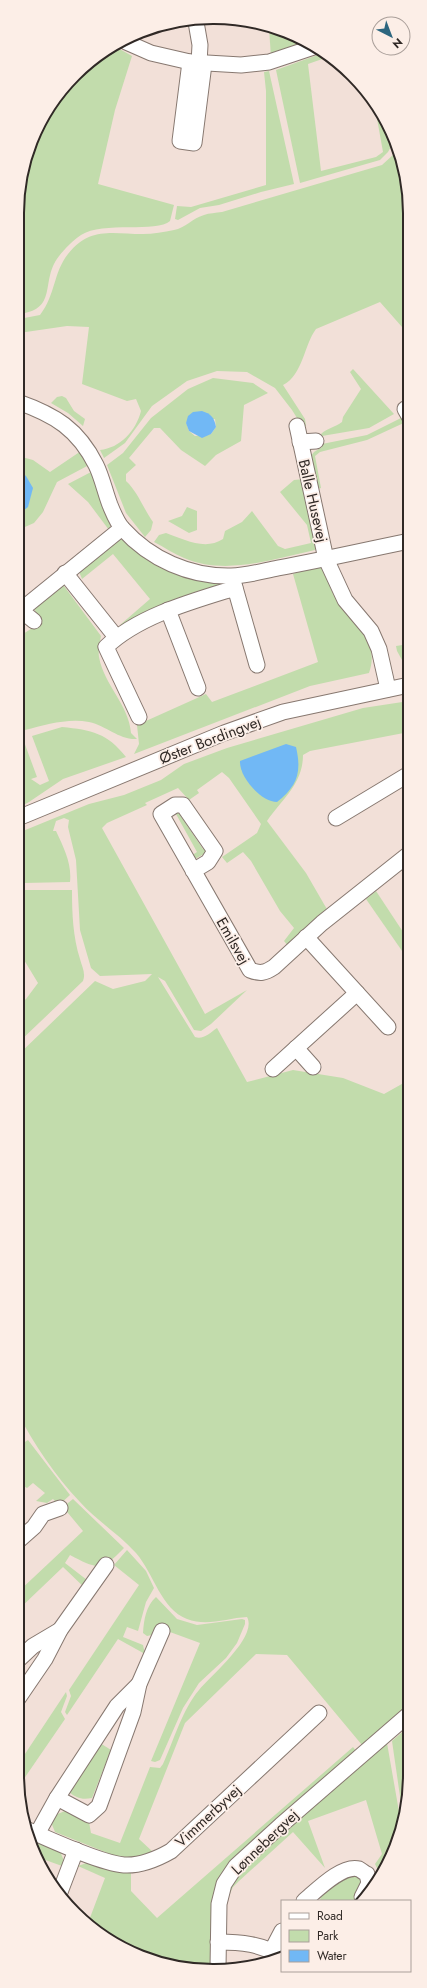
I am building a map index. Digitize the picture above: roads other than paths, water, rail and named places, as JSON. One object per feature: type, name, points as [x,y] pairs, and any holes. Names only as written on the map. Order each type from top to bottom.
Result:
[{"type":"street","points":[[196,25],[200,45],[198,63]]},
{"type":"street","points":[[130,44],[151,53],[198,63],[241,65],[269,62],[308,49]]},
{"type":"street","name":"Balle Husevej","points":[[24,404],[47,412],[69,428],[84,443],[96,466],[110,505],[122,528],[147,551],[170,564],[233,582]]},
{"type":"street","name":"Balle Husevej","points":[[297,426],[326,559],[345,600],[371,631],[379,649],[388,689]]},
{"type":"street","name":"Balle Husevej","points":[[300,442],[316,441]]},
{"type":"street","points":[[24,606],[122,528]]},
{"type":"street","name":"Balle Husevej","points":[[116,637],[168,610],[233,582],[326,559],[403,542]]},
{"type":"street","points":[[65,573],[116,637],[106,647],[139,717]]},
{"type":"street","points":[[233,582],[257,665]]},
{"type":"street","points":[[168,610],[198,688]]},
{"type":"street","points":[[24,612],[34,621]]},
{"type":"street","name":"Øster Bordingvej","points":[[24,816],[224,733],[283,712],[403,686]]},
{"type":"street","points":[[336,818],[403,778]]},
{"type":"street","name":"Emilsvej","points":[[193,871],[250,970],[258,974],[265,973],[322,922],[403,859]]},
{"type":"street","points":[[306,937],[388,1027]]},
{"type":"street","points":[[273,1069],[357,993]]},
{"type":"street","points":[[296,1048],[313,1068]]},
{"type":"street","points":[[24,1536],[34,1527],[43,1514],[60,1508]]},
{"type":"street","points":[[24,1533],[34,1527]]},
{"type":"street","points":[[24,1690],[45,1659],[60,1630],[106,1566]]},
{"type":"street","points":[[24,1654],[33,1646],[60,1630]]},
{"type":"street","name":"Vimmerbyvej","points":[[57,1798],[89,1815],[99,1806],[133,1712],[140,1684],[162,1631]]},
{"type":"street","name":"Vimmerbyvej","points":[[140,1684],[117,1706],[33,1832],[110,1863],[126,1865],[157,1859],[171,1851],[319,1713]]},
{"type":"street","name":"Lønnebergvej","points":[[218,1964],[219,1904],[224,1884],[236,1866],[403,1719]]},
{"type":"street","points":[[62,1888],[76,1850]]},
{"type":"street","points":[[305,1900],[324,1884],[344,1871],[358,1869],[367,1874],[369,1883]]},
{"type":"street","points":[[218,1942],[244,1942],[277,1953],[281,1935]]},
{"type":"water","points":[[202,411],[212,416],[216,427],[211,434],[202,438],[189,431],[186,423],[188,416],[193,412]]},
{"type":"water","points":[[24,474],[33,488],[28,507],[24,510]]},
{"type":"water","points":[[286,744],[296,747],[298,756],[298,772],[293,784],[284,796],[277,802],[271,801],[264,798],[252,788],[243,774],[240,761]]}]
